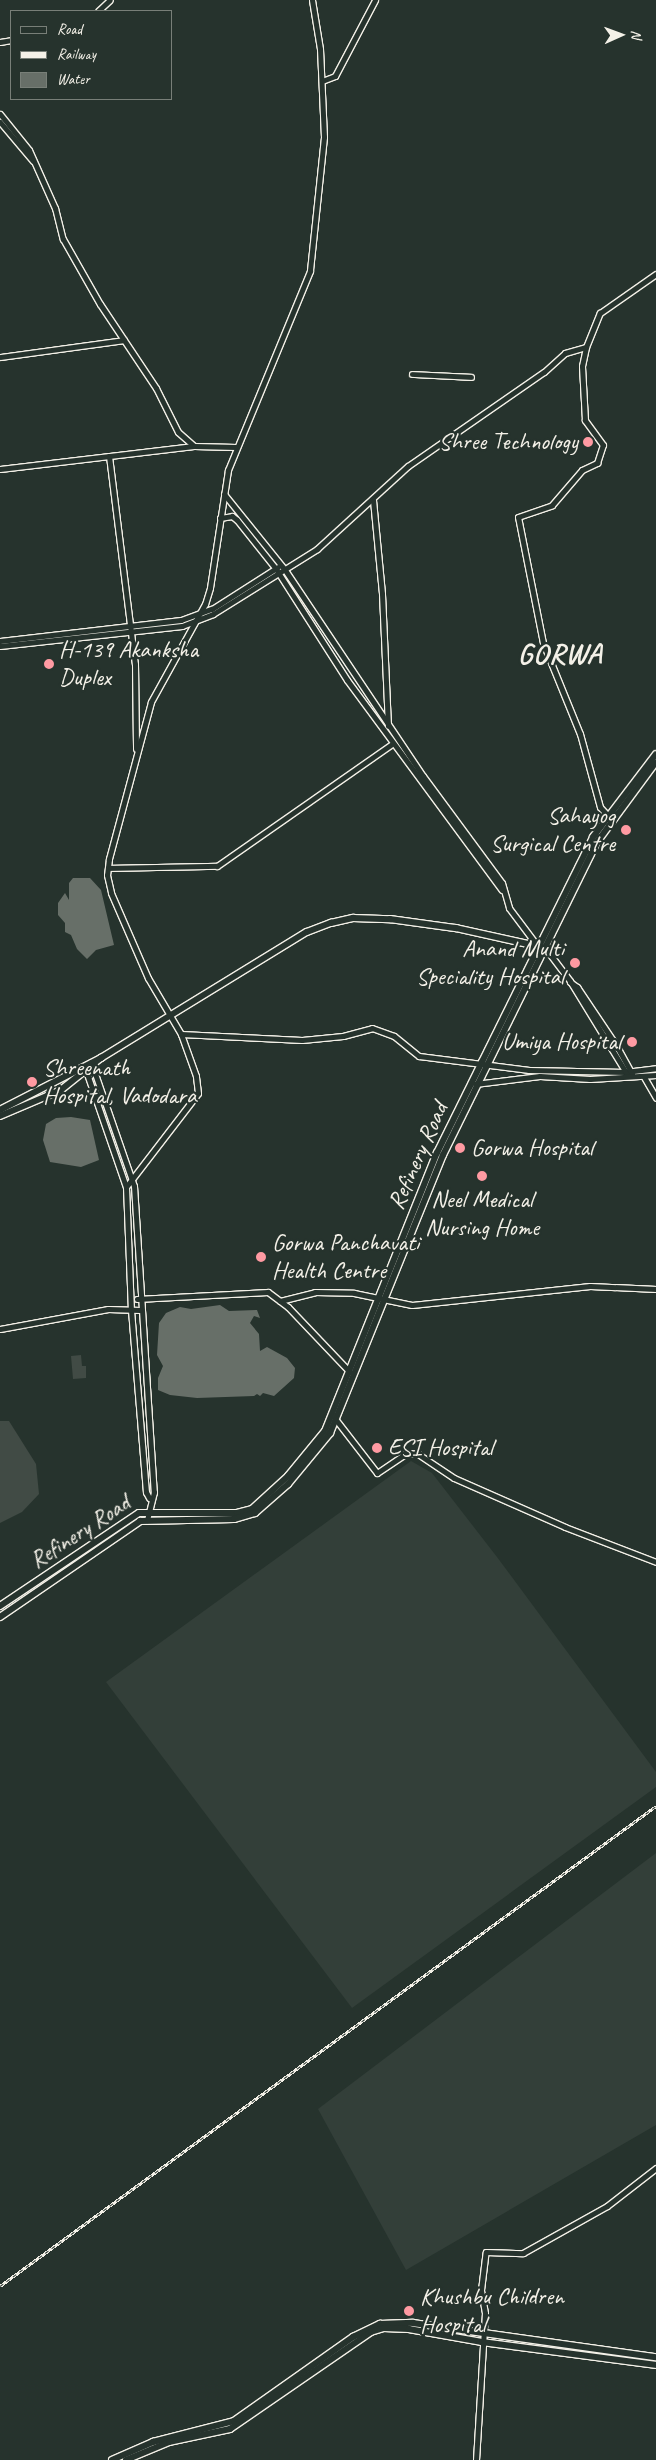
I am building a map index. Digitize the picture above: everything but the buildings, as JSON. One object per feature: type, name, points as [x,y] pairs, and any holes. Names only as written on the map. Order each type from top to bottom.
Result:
[{"type":"main road","name":"Refinery Road","points":[[0,1606],[117,1526],[148,1511],[238,1513],[252,1509],[288,1476],[335,1418],[420,1207],[474,1084],[541,946],[609,817],[656,754]]},
{"type":"main road","name":"Refinery Road","points":[[609,817],[656,762]]},
{"type":"main road","points":[[0,1110],[92,1064],[307,932],[353,918],[390,919],[454,928],[541,946]]},
{"type":"main road","points":[[0,1116],[61,1090],[85,1068]]},
{"type":"main road","name":"Refinery Road","points":[[0,1617],[122,1532],[146,1520],[234,1519],[255,1513],[288,1484],[330,1433],[350,1373],[383,1300]]},
{"type":"main road","points":[[112,2460],[156,2444],[234,2421],[366,2328],[402,2322],[656,2357]]},
{"type":"main road","points":[[126,2460],[156,2444],[230,2429],[377,2330],[409,2329],[482,2342],[656,2365]]},
{"type":"street","points":[[99,10],[110,0]]},
{"type":"street","points":[[126,1186],[194,1102],[198,1093],[196,1076],[181,1034],[169,1018],[148,978],[111,893],[108,868],[151,702],[197,618],[210,588],[224,494],[236,446],[310,271],[324,137],[322,81],[312,0]]},
{"type":"street","points":[[322,81],[335,76],[375,0]]},
{"type":"street","points":[[0,114],[29,150],[54,208],[64,239],[124,340],[156,388],[178,432],[194,446]]},
{"type":"street","points":[[0,122],[33,162]]},
{"type":"street","points":[[609,817],[600,807],[580,734],[543,643],[518,517],[552,505],[582,470],[597,463],[603,445],[585,420],[582,366],[586,347],[600,313],[656,274]]},
{"type":"street","points":[[0,357],[124,340]]},
{"type":"street","points":[[0,646],[132,629],[197,618],[293,563],[332,537],[408,466],[544,372],[565,352],[586,347]]},
{"type":"street","points":[[412,374],[472,377]]},
{"type":"street","points":[[0,469],[194,446],[236,446]]},
{"type":"street","points":[[109,456],[132,629],[137,691],[136,756]]},
{"type":"street","points":[[224,494],[283,568],[388,726],[502,890],[509,908],[570,982],[631,1078]]},
{"type":"street","points":[[373,500],[383,601],[388,738]]},
{"type":"street","points":[[220,518],[232,516],[237,520],[277,571],[392,744],[467,839]]},
{"type":"street","points":[[0,641],[132,629]]},
{"type":"street","points":[[318,635],[325,631]]},
{"type":"street","points":[[108,868],[217,866],[392,744]]},
{"type":"street","points":[[181,1034],[302,1040],[343,1036],[372,1028],[394,1036],[419,1056],[529,1070],[628,1072],[656,1068]]},
{"type":"street","points":[[92,1064],[132,1178],[139,1299],[151,1434],[154,1492],[149,1498]]},
{"type":"street","points":[[85,1068],[126,1186],[131,1310],[146,1492],[149,1498],[146,1520]]},
{"type":"street","points":[[474,1084],[540,1076],[631,1078],[656,1075]]},
{"type":"street","points":[[644,1077],[656,1098]]},
{"type":"street","points":[[280,1301],[315,1292],[354,1293],[412,1305],[442,1304],[590,1286],[656,1288]]},
{"type":"street","points":[[131,1299],[268,1292],[280,1301],[350,1373]]},
{"type":"street","points":[[0,1330],[108,1309],[140,1310]]},
{"type":"street","points":[[335,1418],[377,1472],[407,1453],[418,1454],[454,1478],[565,1527],[656,1562]]},
{"type":"street","points":[[476,2460],[483,2334],[482,2290],[486,2252],[522,2253],[607,2206],[656,2168]]},
{"type":"shaded area","points":[[81,1355],[82,1366],[86,1366],[86,1378],[73,1379],[71,1356]]},
{"type":"shaded area","points":[[0,1421],[9,1421],[36,1464],[39,1494],[22,1512],[0,1523]]},
{"type":"shaded area","points":[[411,1461],[432,1473],[497,1557],[656,1772],[656,1787],[352,2008],[106,1682]]},
{"type":"shaded area","points":[[656,1853],[656,2125],[406,2270],[318,2109]]},
{"type":"water","points":[[73,878],[90,878],[101,890],[114,945],[96,950],[87,959],[77,949],[71,935],[65,932],[65,923],[58,915],[58,903],[65,893],[69,900],[69,883]]},
{"type":"water","points":[[71,1117],[90,1120],[99,1160],[81,1167],[50,1162],[43,1140],[46,1124],[56,1118]]},
{"type":"water","points":[[220,1305],[229,1311],[257,1310],[260,1318],[254,1316],[250,1323],[259,1334],[260,1351],[267,1347],[287,1358],[295,1368],[294,1378],[274,1396],[263,1393],[260,1396],[257,1394],[254,1396],[197,1398],[170,1395],[158,1390],[158,1378],[163,1366],[157,1355],[159,1323],[166,1313],[180,1307],[191,1309]]},
{"type":"railway","points":[[0,2286],[656,1806]]},
{"type":"place","name":"Shree Technology","points":[[588,442]]},
{"type":"place","name":"H-139 Akanksha Duplex","points":[[49,664]]},
{"type":"place","name":"Sahayog Surgical Centre","points":[[626,830]]},
{"type":"place","name":"Anand Multi Speciality Hospital","points":[[575,963]]},
{"type":"place","name":"Umiya Hospital","points":[[632,1042]]},
{"type":"place","name":"Shreenath Hospital, Vadodara","points":[[32,1082]]},
{"type":"place","name":"Gorwa Hospital","points":[[460,1148]]},
{"type":"place","name":"Neel Medical Nursing Home","points":[[482,1176]]},
{"type":"place","name":"Gorwa Panchavati Health Centre","points":[[261,1257]]},
{"type":"place","name":"ESI Hospital","points":[[377,1448]]},
{"type":"place","name":"Khushbu Children Hospital","points":[[409,2311]]},
{"type":"district","name":"GORWA","points":[[560,654]]}]
